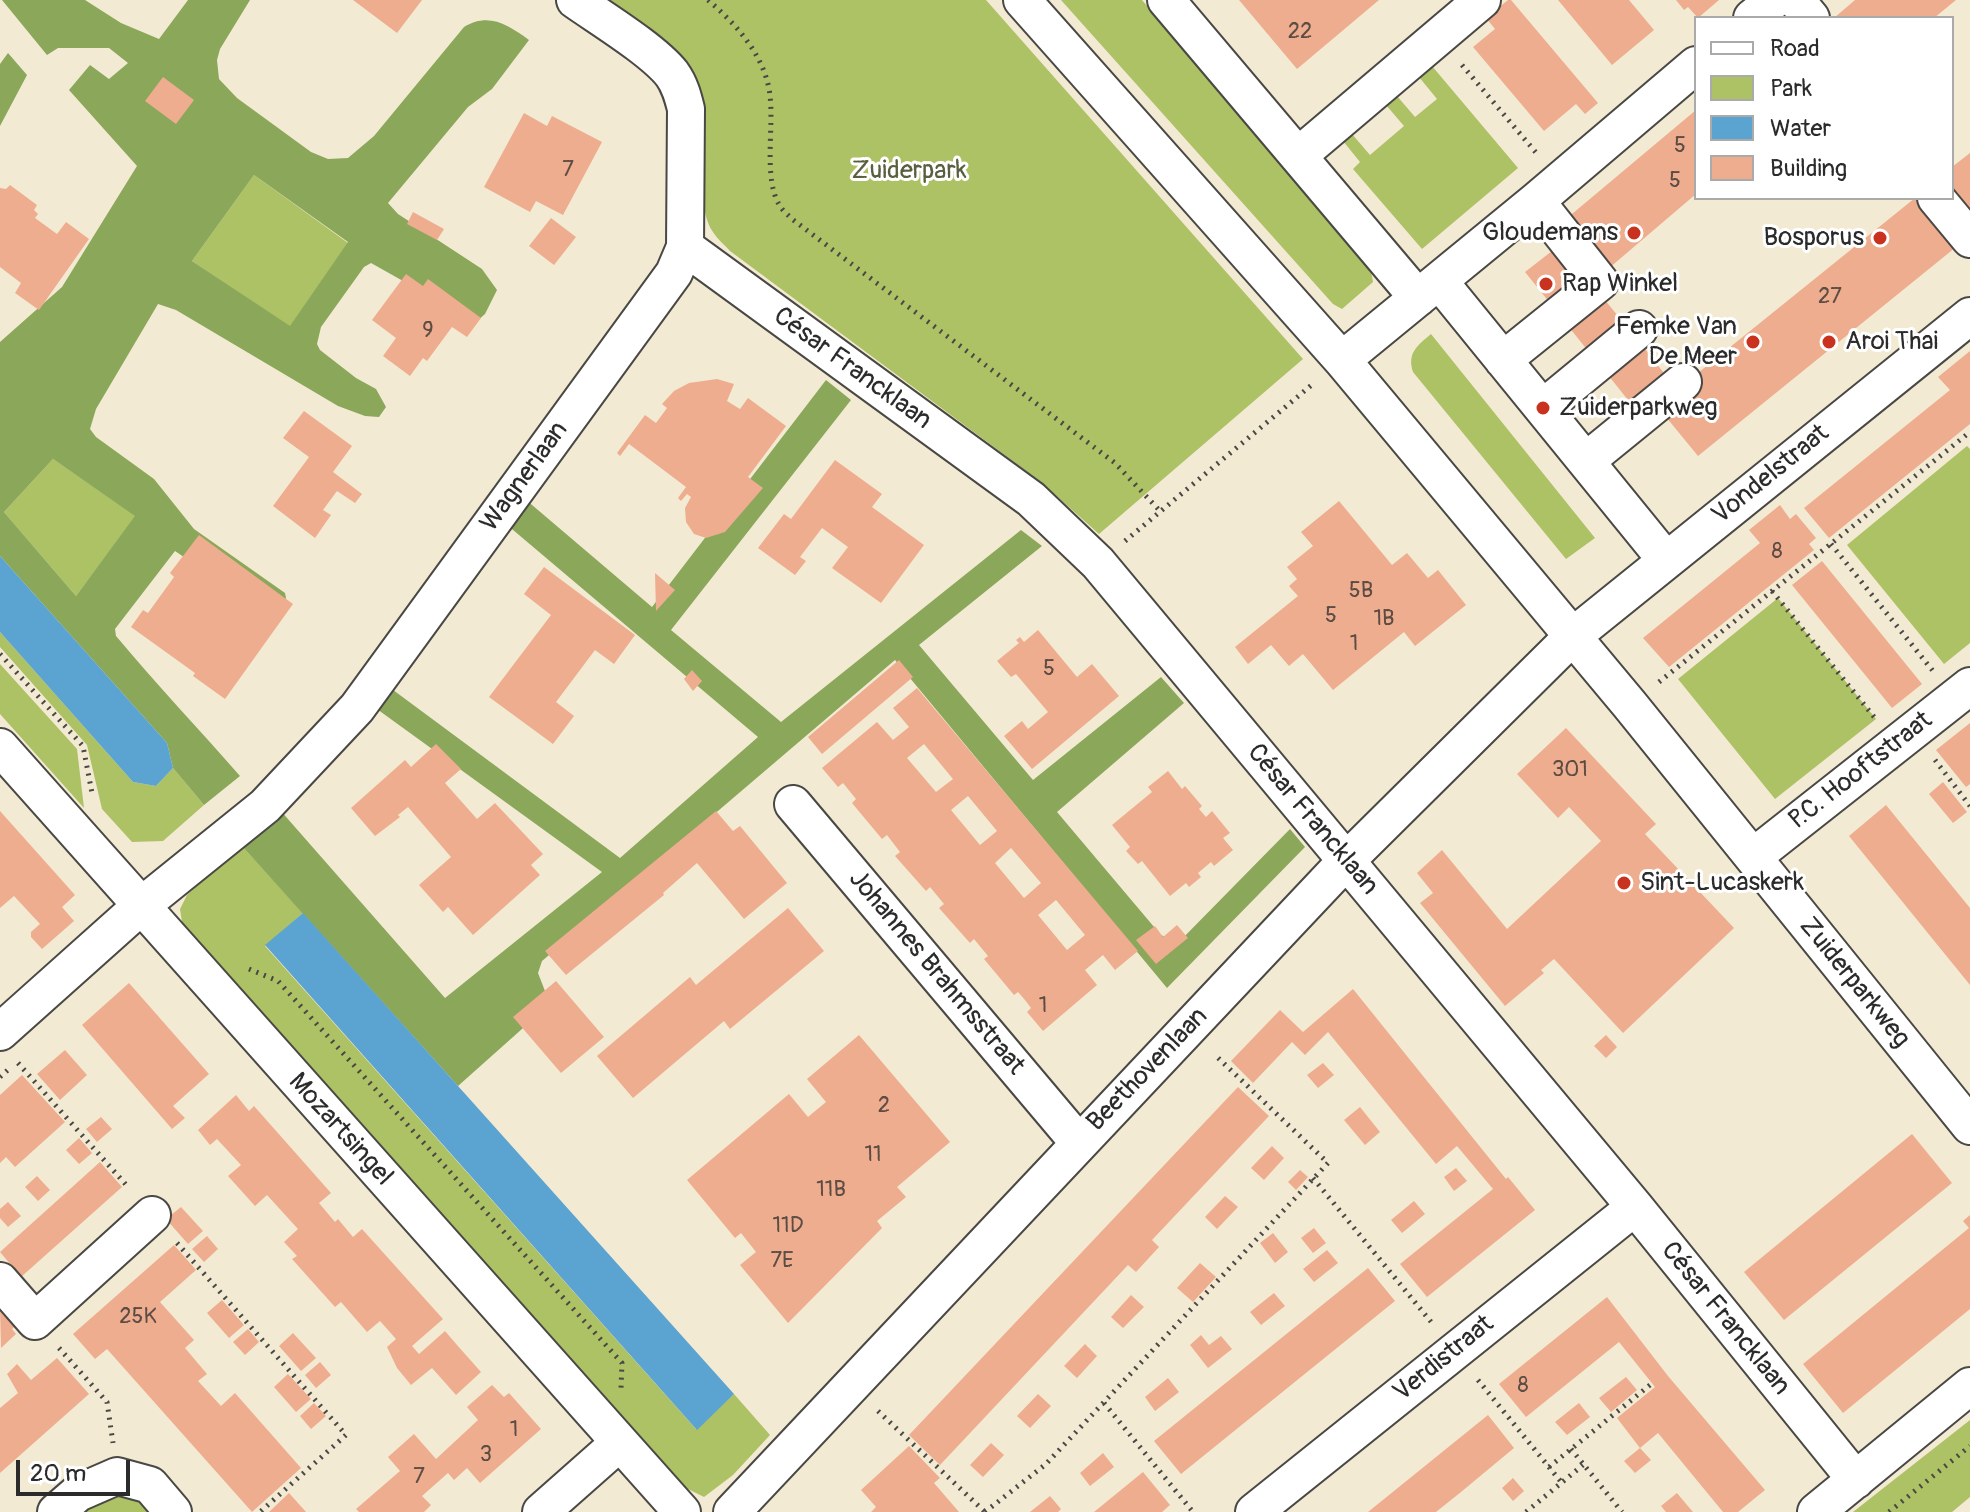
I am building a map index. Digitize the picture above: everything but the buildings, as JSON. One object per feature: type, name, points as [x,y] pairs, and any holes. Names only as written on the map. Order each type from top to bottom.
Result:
[{"type":"street","name":"Wagnerlaan","points":[[4,1042],[141,906],[265,806],[357,708],[674,273],[685,247],[686,109],[682,91],[672,74],[658,61],[575,0]]},
{"type":"street","name":"Zuiderparkweg","points":[[1022,0],[1342,360],[1630,705],[1970,1126]]},
{"type":"street","points":[[1166,0],[1298,156],[1428,289],[1503,360],[1666,560]]},
{"type":"street","points":[[1754,16],[1774,0]]},
{"type":"street","points":[[1796,0],[1809,16]]},
{"type":"street","points":[[1298,156],[1479,1]]},
{"type":"street","points":[[1342,360],[1694,67]]},
{"type":"street","points":[[1503,360],[1600,282],[1548,191]]},
{"type":"street","points":[[1938,200],[1970,239]]},
{"type":"street","name":"César Francklaan","points":[[685,247],[1031,499],[1098,563],[1635,1207],[1856,1480]]},
{"type":"street","name":"Vondelstraat","points":[[1573,636],[1970,316]]},
{"type":"street","points":[[1543,408],[1639,329]]},
{"type":"street","points":[[1586,461],[1683,382]]},
{"type":"street","name":"Beethovenlaan","points":[[732,1512],[1346,861],[1573,636]]},
{"type":"street","name":"P.C. Hooftstraat","points":[[1753,857],[1962,692]]},
{"type":"street","name":"Mozartsingel","points":[[0,747],[682,1512]]},
{"type":"street","name":"Johannes Brahmsstraat","points":[[793,804],[1079,1143]]},
{"type":"street","name":"Verdistraat","points":[[1254,1512],[1635,1207]]},
{"type":"street","points":[[0,1281],[35,1321],[152,1215]]},
{"type":"street","points":[[1816,1512],[1970,1386]]},
{"type":"street","points":[[541,1512],[609,1432]]},
{"type":"street","points":[[56,1512],[78,1493],[117,1476],[150,1485],[173,1512]]},
{"type":"path","points":[[708,0],[746,37],[761,64],[770,94],[772,188],[779,206],[792,219],[1115,463],[1160,511]]},
{"type":"path","points":[[1439,38],[1548,191]]},
{"type":"path","points":[[1098,563],[1342,360]]},
{"type":"path","points":[[1630,705],[1969,434]]},
{"type":"path","points":[[1831,544],[1962,692]]},
{"type":"path","points":[[1772,591],[1970,806]]},
{"type":"path","points":[[0,654],[83,746],[96,817],[78,834]]},
{"type":"path","points":[[212,986],[241,965],[278,981],[622,1363],[621,1402],[609,1432]]},
{"type":"path","points":[[850,1386],[985,1512],[1046,1464],[1104,1403],[1328,1163],[1187,1029]]},
{"type":"path","points":[[4,1042],[346,1435],[260,1512]]},
{"type":"path","points":[[35,1321],[107,1402],[117,1476]]},
{"type":"path","points":[[1549,1467],[1650,1385]]},
{"type":"path","points":[[1104,1403],[1193,1512]]},
{"type":"path","points":[[1889,1512],[1970,1446]]},
{"type":"path","points":[[1571,1449],[1622,1512]]},
{"type":"path","points":[[1526,1512],[1583,1465]]},
{"type":"green space","points":[[2,0],[85,0],[121,23],[159,39],[188,0],[250,0],[220,49],[217,60],[219,79],[237,98],[311,152],[328,159],[348,158],[374,136],[464,27],[482,21],[498,22],[529,40],[492,89],[468,107],[388,203],[398,214],[482,269],[497,290],[485,314],[476,322],[371,263],[364,267],[321,327],[317,344],[320,350],[356,378],[376,389],[386,407],[379,417],[365,416],[338,406],[176,310],[158,304],[96,409],[90,429],[96,437],[154,479],[194,529],[285,593],[286,598],[274,618],[175,551],[115,629],[116,636],[131,654],[240,776],[204,805],[173,768],[167,743],[0,556],[0,342],[62,287],[137,166],[69,90],[90,65],[109,79],[128,63],[109,48],[58,48],[47,55]],"holes":[[[254,175],[348,242],[290,326],[192,261]],[[53,459],[135,516],[76,596],[4,512]]]},
{"type":"green space","name":"Zuiderpark","points":[[610,0],[986,0],[1303,359],[1099,534],[1041,482],[719,240],[706,217],[703,198],[704,112],[694,74],[667,42]]},
{"type":"green space","points":[[1061,0],[1142,0],[1371,271],[1373,282],[1342,309],[1333,304]]},
{"type":"green space","points":[[8,53],[27,75],[0,126],[0,64]]},
{"type":"green space","points":[[1432,66],[1518,168],[1422,249],[1353,169],[1360,162],[1343,141],[1352,134],[1370,155],[1404,126],[1386,105],[1397,96],[1415,117],[1437,99],[1419,77]]},
{"type":"green space","points":[[254,175],[348,243],[290,327],[192,261]]},
{"type":"green space","points":[[1431,334],[1595,538],[1566,559],[1413,372],[1412,355]]},
{"type":"green space","points":[[826,380],[851,400],[671,630],[781,722],[1021,530],[1042,546],[919,645],[1033,780],[1161,677],[1184,703],[1057,812],[1160,934],[1176,945],[1290,829],[1305,847],[1167,988],[895,660],[542,961],[538,973],[550,1004],[458,1086],[242,846],[280,810],[445,998],[602,872],[370,704],[385,684],[620,858],[758,737],[506,524],[525,499],[652,607]]},
{"type":"green space","points":[[1967,446],[1970,449],[1970,643],[1944,664],[1847,545]]},
{"type":"green space","points":[[53,459],[136,516],[76,596],[4,512]]},
{"type":"green space","points":[[1778,598],[1876,719],[1775,799],[1678,679]]},
{"type":"green space","points":[[0,632],[133,782],[156,786],[173,768],[204,805],[163,841],[132,842],[102,809],[87,745],[0,647]]},
{"type":"green space","points":[[0,664],[77,749],[84,808],[0,714]]},
{"type":"green space","points":[[242,846],[303,913],[265,946],[696,1429],[734,1394],[770,1435],[733,1475],[704,1497],[676,1483],[184,935],[180,909],[187,895]]},
{"type":"green space","points":[[1970,1420],[1970,1497],[1952,1512],[1853,1512]]},
{"type":"green space","points":[[125,1485],[159,1512],[76,1512]]},
{"type":"water","points":[[0,556],[167,743],[173,768],[156,786],[133,782],[0,632]]},
{"type":"water","points":[[303,913],[734,1394],[697,1430],[265,945]]},
{"type":"place","name":"Gloudemans","points":[[1634,233]]},
{"type":"place","name":"Bosporus","points":[[1880,238]]},
{"type":"place","name":"Rap Winkel","points":[[1546,284]]},
{"type":"place","name":"Femke Van De Meer","points":[[1753,342]]},
{"type":"place","name":"Aroi Thai","points":[[1829,342]]},
{"type":"place","name":"Zuiderparkweg","points":[[1543,408]]},
{"type":"place","name":"Sint-Lucaskerk","points":[[1624,883]]}]
